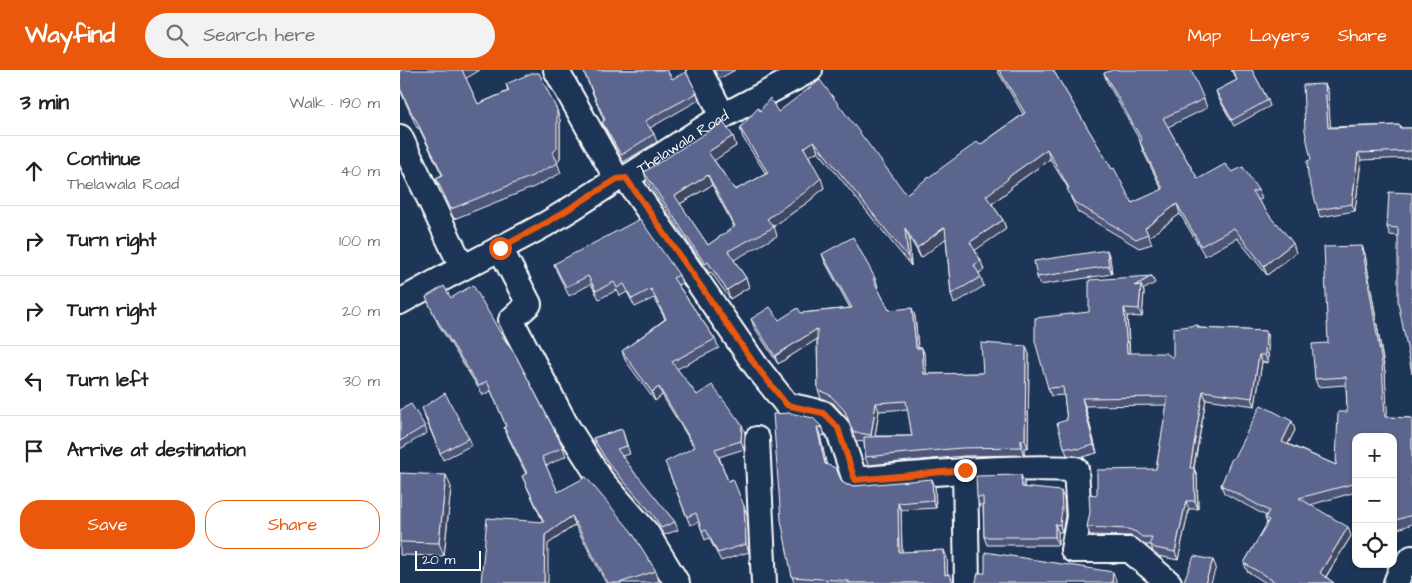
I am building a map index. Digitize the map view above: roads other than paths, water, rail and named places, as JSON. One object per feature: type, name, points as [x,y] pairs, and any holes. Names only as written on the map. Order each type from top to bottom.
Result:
[{"type":"street","points":[[556,70],[622,178],[756,366],[787,405],[823,413],[838,428],[855,480],[965,470],[1076,469],[1079,517],[1074,550],[1130,550],[1169,583]]},
{"type":"street","points":[[699,70],[723,116]]},
{"type":"street","name":"Thelawala Road","points":[[400,302],[548,222],[723,116],[810,70]]},
{"type":"street","points":[[400,137],[462,267]]},
{"type":"street","points":[[500,248],[529,304],[511,320],[566,425],[601,480],[646,532],[677,583]]},
{"type":"street","points":[[757,440],[764,583]]},
{"type":"street","points":[[965,470],[967,583]]},
{"type":"street","points":[[1396,583],[1401,570],[1412,558]]}]
